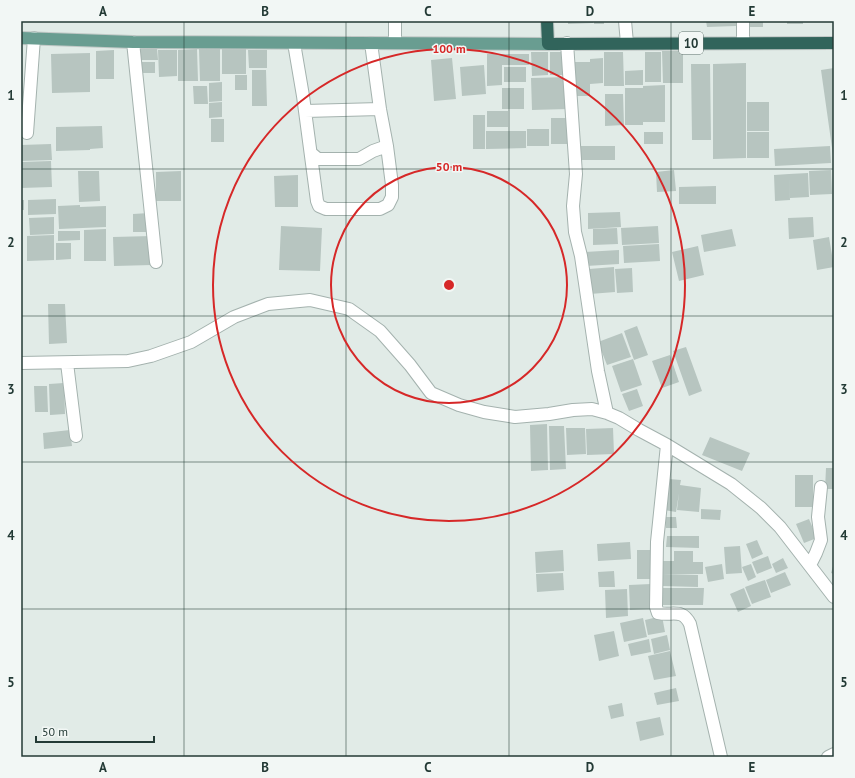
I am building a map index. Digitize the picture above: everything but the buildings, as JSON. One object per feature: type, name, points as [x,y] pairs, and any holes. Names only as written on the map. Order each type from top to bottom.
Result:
[{"type":"highway","points":[[547,21],[548,44]]},
{"type":"highway","name":"10","points":[[548,44],[834,43]]},
{"type":"main road","points":[[21,38],[133,42],[395,42],[548,44]]},
{"type":"street","points":[[395,21],[395,42]]},
{"type":"street","points":[[626,21],[627,43]]},
{"type":"street","points":[[743,21],[743,43]]},
{"type":"street","points":[[27,133],[34,38]]},
{"type":"street","points":[[133,42],[156,262]]},
{"type":"street","points":[[294,43],[319,206],[326,209],[380,208],[388,205],[392,198],[392,173],[380,109],[371,43]]},
{"type":"street","points":[[567,43],[576,174],[573,206],[575,232],[581,256],[595,352],[607,413]]},
{"type":"street","points":[[305,111],[380,109]]},
{"type":"street","points":[[312,154],[318,159],[359,159],[373,151],[388,146]]},
{"type":"street","points":[[21,363],[128,361],[152,356],[191,342],[234,317],[268,304],[310,300],[348,309],[380,331],[410,365],[431,393],[459,405],[484,412],[514,417],[592,409],[619,418],[668,445],[731,484],[761,508],[780,527],[834,597]]},
{"type":"street","points":[[67,363],[76,436]]},
{"type":"street","points":[[668,445],[657,542],[656,607],[658,613],[682,614],[686,616],[690,624],[721,757]]},
{"type":"street","points":[[810,565],[821,540],[818,517],[821,487]]},
{"type":"street","points":[[828,757],[834,754]]}]
